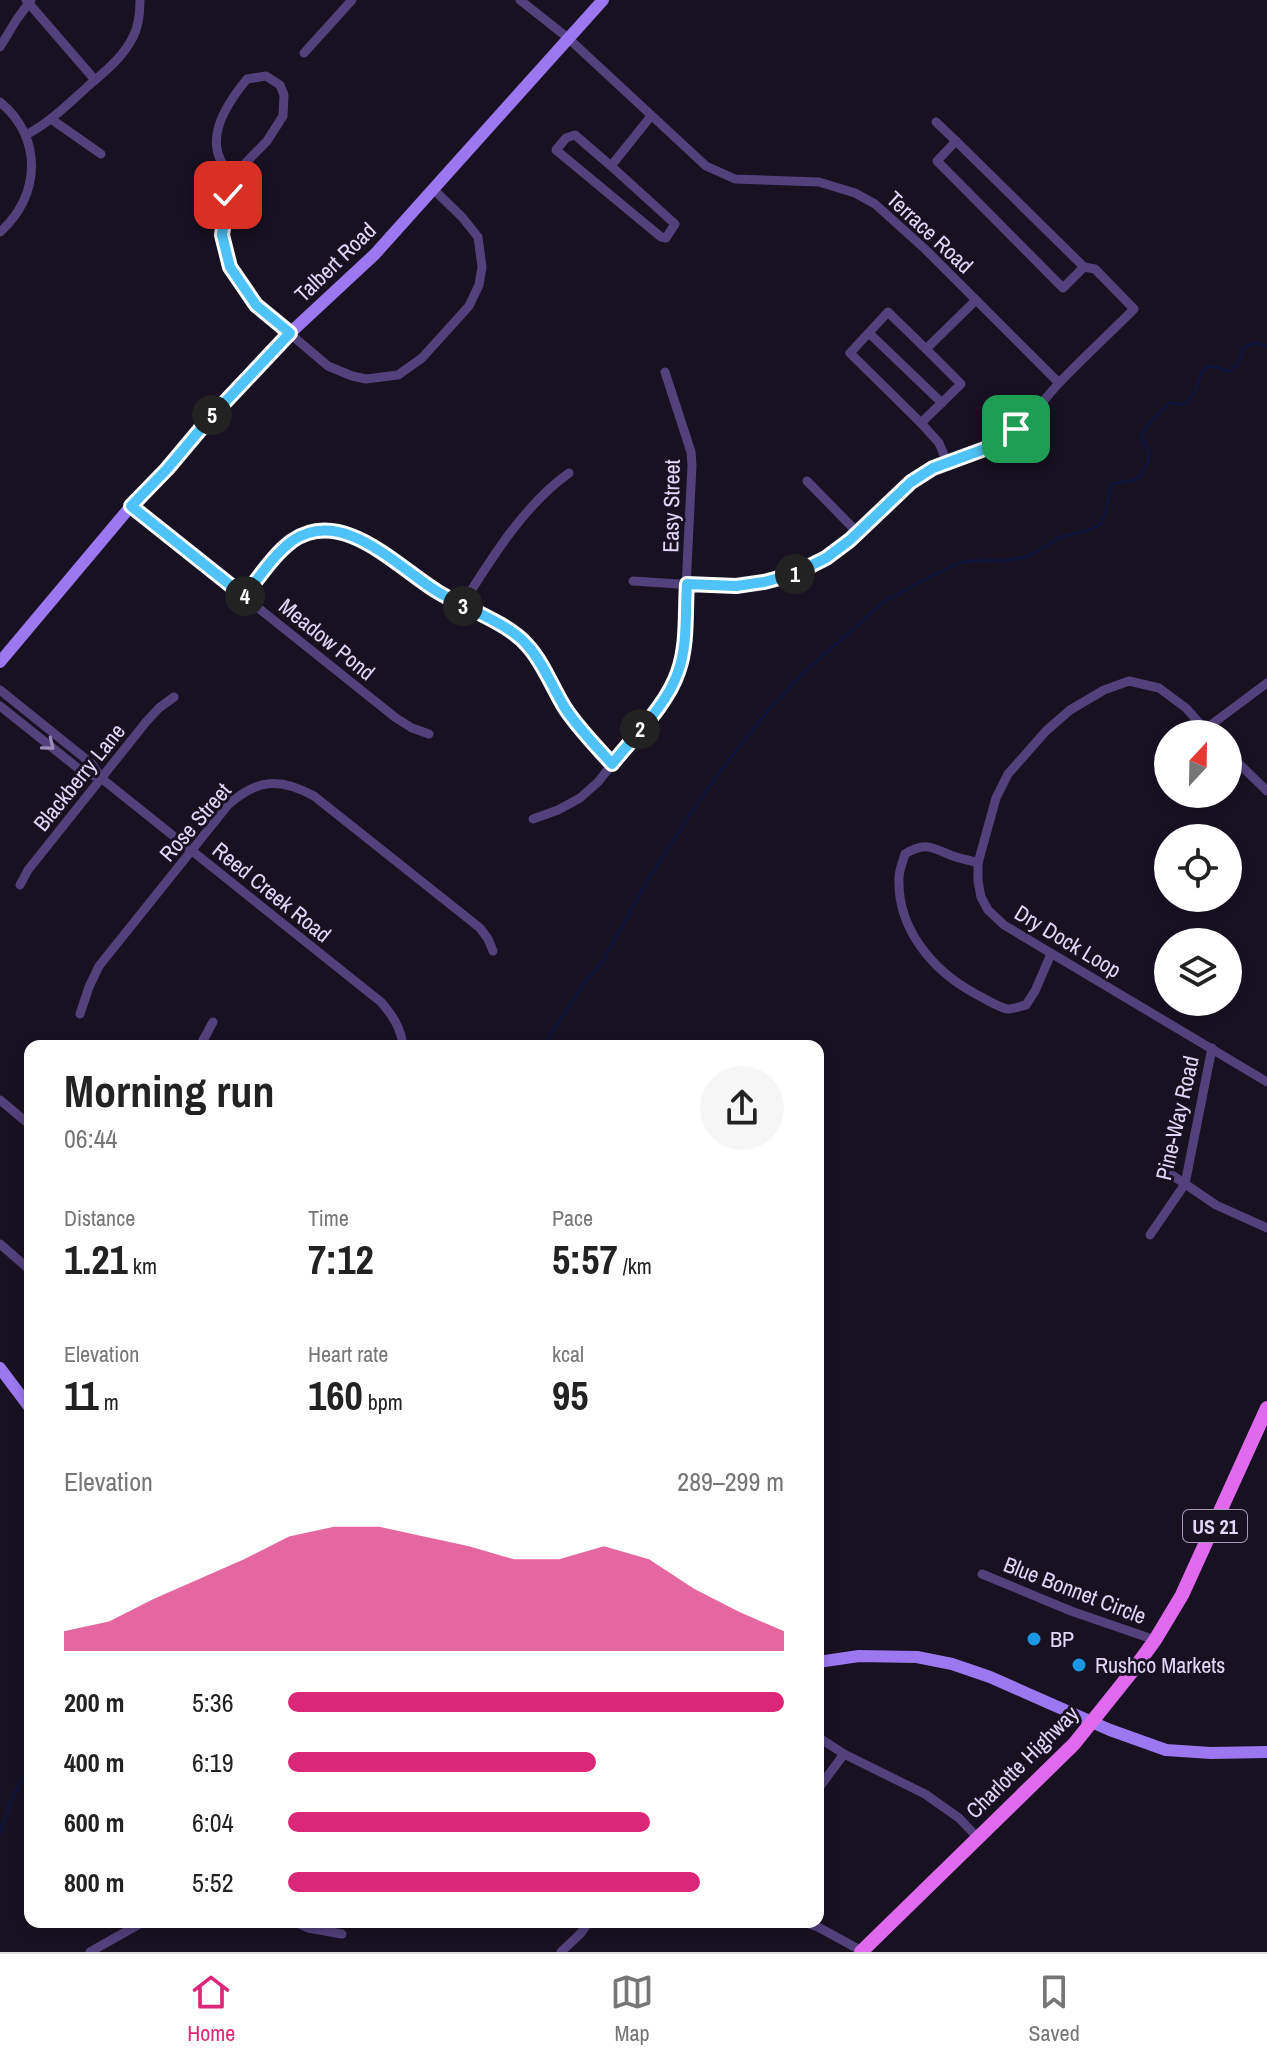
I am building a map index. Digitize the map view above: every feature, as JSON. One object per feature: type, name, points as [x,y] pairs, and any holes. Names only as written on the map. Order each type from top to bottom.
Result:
[{"type":"main road","name":"Charlotte Highway","points":[[862,1952],[1074,1744],[1155,1640],[1181,1598],[1267,1408]]},
{"type":"street","points":[[26,135],[51,119],[112,67],[135,34],[140,0]]},
{"type":"street","points":[[304,53],[352,0]]},
{"type":"street","name":"Terrace Road","points":[[520,0],[568,38],[706,166],[735,179],[819,182],[855,193],[875,204],[925,249],[1059,383]]},
{"type":"street","name":"Talbert Road","points":[[0,662],[131,506],[236,389],[290,333],[375,254],[603,0]]},
{"type":"street","points":[[0,47],[29,1],[95,80]]},
{"type":"street","points":[[233,176],[223,167],[217,155],[216,133],[231,98],[247,79],[266,76],[280,85],[284,95],[283,116],[267,141],[233,176],[222,235],[230,267],[256,305],[328,366],[366,379],[398,375],[414,365],[469,306],[479,285],[482,267],[478,237],[433,189]]},
{"type":"street","points":[[0,102],[16,118],[26,135],[32,166],[31,181],[19,210],[0,232]]},
{"type":"street","points":[[611,166],[651,116]]},
{"type":"street","points":[[51,119],[101,154]]},
{"type":"street","points":[[633,581],[736,586],[794,574],[826,558],[858,533],[911,482],[933,468],[990,447],[1016,429],[1134,309],[1095,269],[1084,267],[936,122]]},
{"type":"street","points":[[575,135],[611,166],[675,224],[666,238],[556,150],[566,138],[575,135]]},
{"type":"street","points":[[956,141],[937,161],[1063,288],[1084,267]]},
{"type":"street","points":[[926,349],[976,300]]},
{"type":"street","points":[[921,423],[961,384],[888,312],[850,353],[939,443],[947,462]]},
{"type":"street","points":[[869,333],[942,403]]},
{"type":"street","name":"Easy Street","points":[[533,819],[580,798],[598,782],[672,687],[680,669],[692,465],[688,442],[665,372]]},
{"type":"street","points":[[462,605],[510,533],[548,490],[569,473]]},
{"type":"street","points":[[807,481],[858,533]]},
{"type":"street","name":"Meadow Pond","points":[[131,506],[396,718],[429,734]]},
{"type":"street","points":[[244,596],[293,540],[311,532],[332,530],[349,533],[424,584],[509,631],[530,648],[571,717],[612,764]]},
{"type":"street","name":"Dry Dock Loop","points":[[1196,720],[1186,708],[1159,688],[1129,681],[1104,690],[1070,710],[1008,774],[996,798],[978,863],[981,897],[988,910],[1004,925],[1267,1082]]},
{"type":"street","points":[[1221,720],[1267,683]]},
{"type":"street","name":"Reed Creek Road","points":[[0,690],[92,764],[101,778],[381,1002],[394,1017],[402,1040]]},
{"type":"street","name":"Blackberry Lane","points":[[20,885],[28,870],[146,722],[174,697]]},
{"type":"street","name":"Reed Creek Road","points":[[0,706],[84,773],[101,778]]},
{"type":"street","points":[[1242,767],[1267,791]]},
{"type":"street","name":"Rose Street","points":[[80,1014],[99,966],[228,805],[242,793],[260,785],[279,782],[297,786],[314,796],[480,928],[493,951]]},
{"type":"street","points":[[978,863],[934,847],[918,846],[905,854],[899,875],[900,898],[907,924],[920,947],[938,968],[960,985],[1008,1009],[1026,1005],[1051,954]]},
{"type":"street","points":[[203,1040],[213,1022]]},
{"type":"street","name":"Pine-Way Road","points":[[1150,1235],[1185,1184],[1212,1048]]},
{"type":"street","points":[[0,1100],[24,1120]]},
{"type":"street","points":[[1172,1175],[1216,1205],[1267,1228]]},
{"type":"street","points":[[0,1244],[24,1265]]},
{"type":"street","points":[[0,1368],[24,1400]]},
{"type":"street","name":"Blue Bonnet Circle","points":[[982,1574],[1071,1611],[1155,1640]]},
{"type":"street","points":[[824,1661],[882,1655],[929,1659],[990,1677],[1166,1750],[1267,1752]]},
{"type":"street","points":[[824,1741],[925,1794],[959,1818],[978,1838]]},
{"type":"street","points":[[824,1781],[844,1754]]},
{"type":"street","points":[[90,1952],[132,1928]]},
{"type":"street","points":[[308,1928],[342,1934]]},
{"type":"street","points":[[561,1952],[584,1928]]},
{"type":"street","points":[[820,1928],[862,1952]]},
{"type":"waterway","points":[[547,1040],[585,982],[601,964],[649,878],[692,811],[770,708],[809,668],[882,603],[930,577],[960,563],[1026,557],[1061,537],[1101,524],[1111,484],[1135,480],[1148,462],[1149,452],[1141,436],[1150,422],[1170,403],[1189,401],[1205,369],[1210,366],[1229,372],[1239,362],[1244,347],[1257,343],[1267,346]]},
{"type":"waterway","points":[[0,1833],[24,1776]]},
{"type":"place","name":"BP","points":[[1034,1639]]},
{"type":"place","name":"Rushco Markets","points":[[1079,1665]]},
{"type":"route","points":[[228,195],[222,235],[230,267],[256,305],[290,333],[131,506],[244,596],[293,540],[321,530],[349,533],[424,584],[521,638],[536,657],[571,717],[612,764],[668,694],[680,669],[687,584],[736,586],[794,574],[826,558],[850,540],[911,482],[933,468],[990,447],[1016,429]]}]
